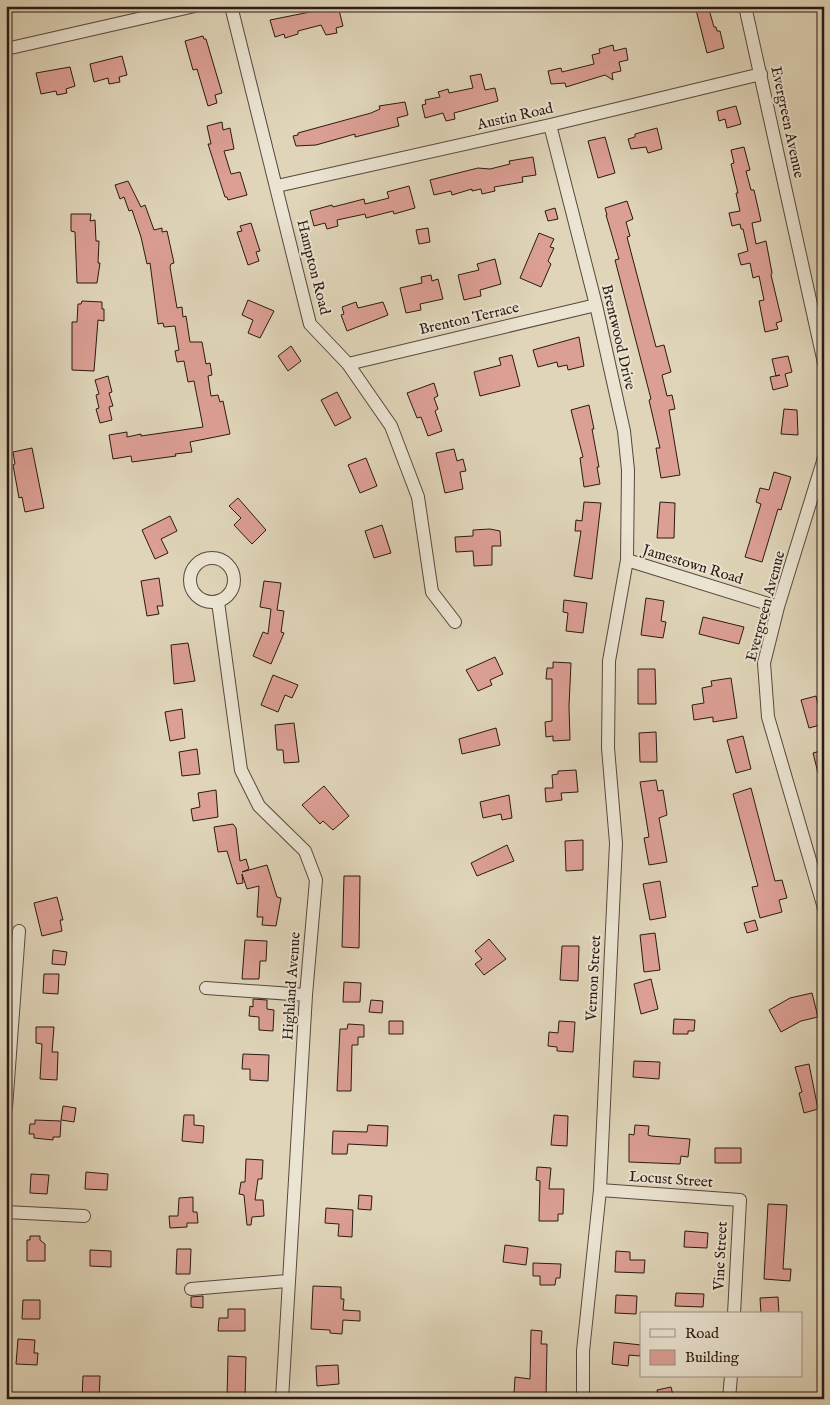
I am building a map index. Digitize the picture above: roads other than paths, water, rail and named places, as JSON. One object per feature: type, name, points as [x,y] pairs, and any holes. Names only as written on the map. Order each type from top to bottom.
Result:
[{"type":"street","points":[[6,49],[195,6]]},
{"type":"street","name":"Hampton Road","points":[[231,6],[310,324],[348,364],[391,426],[418,497],[432,592],[455,622]]},
{"type":"street","name":"Evergreen Avenue","points":[[745,6],[824,363]]},
{"type":"street","name":"Austin Road","points":[[277,186],[550,125],[760,74]]},
{"type":"street","name":"Brentwood Drive","points":[[550,125],[596,305],[624,431],[628,470],[627,560]]},
{"type":"street","name":"Brenton Terrace","points":[[348,364],[596,305]]},
{"type":"street","name":"Evergreen Avenue","points":[[824,458],[819,498],[778,607],[764,663],[768,717],[824,908]]},
{"type":"street","name":"Jamestown Road","points":[[627,560],[778,607]]},
{"type":"street","name":"Vernon Street","points":[[583,1399],[583,1351],[600,1190],[616,843],[608,748],[609,661],[627,560]]},
{"type":"street","name":"Highland Avenue","points":[[218,602],[242,770],[258,806],[305,851],[316,880],[306,995],[287,1281],[282,1399]]},
{"type":"street","points":[[6,1108],[19,931]]},
{"type":"street","points":[[206,988],[306,995]]},
{"type":"street","name":"Locust Street","points":[[600,1190],[740,1200]]},
{"type":"street","name":"Vine Street","points":[[734,1312],[740,1200]]},
{"type":"street","points":[[6,1212],[84,1216]]},
{"type":"street","points":[[191,1288],[287,1281]]},
{"type":"street","points":[[730,1399],[731,1378]]}]
